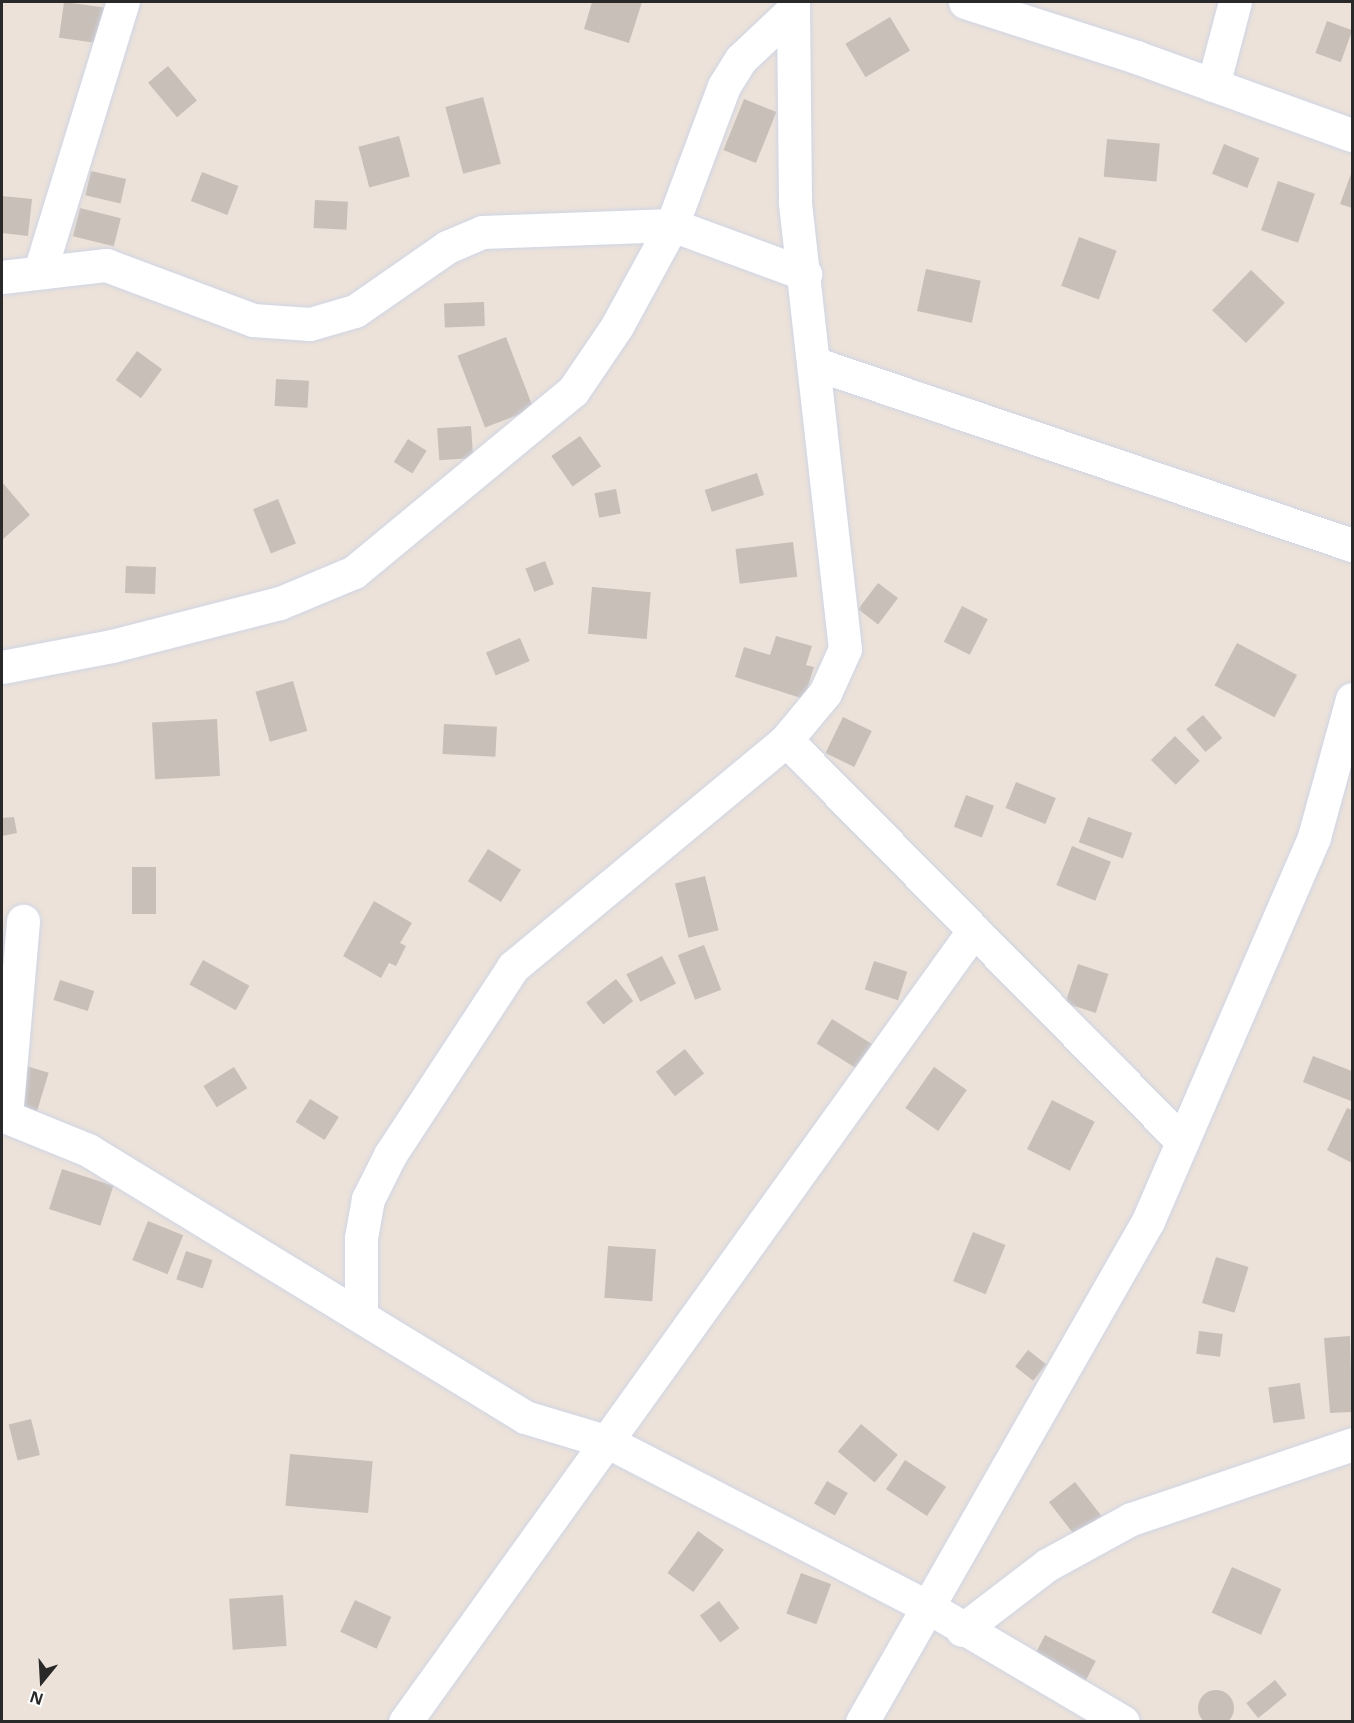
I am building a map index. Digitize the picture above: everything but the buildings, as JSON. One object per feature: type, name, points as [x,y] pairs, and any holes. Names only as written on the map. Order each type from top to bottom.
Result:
[{"type":"street","points":[[40,271],[123,2]]},
{"type":"street","points":[[965,2],[1213,85],[1353,135]]},
{"type":"street","points":[[1213,85],[1235,2]]},
{"type":"street","points":[[2,667],[112,646],[280,603],[354,572],[573,391],[617,326],[672,225],[724,86],[741,59],[793,6]]},
{"type":"street","points":[[361,1315],[361,1238],[368,1199],[390,1155],[513,967],[786,740],[825,693],[845,649],[843,613],[831,552],[816,364],[795,201],[793,6]]},
{"type":"street","points":[[2,277],[106,265],[253,320],[310,324],[355,311],[447,247],[482,232],[672,225],[805,274]]},
{"type":"street","points":[[816,364],[1353,545]]},
{"type":"street","points":[[862,1722],[1148,1221],[1314,837],[1352,702]]},
{"type":"street","points":[[786,740],[1182,1141]]},
{"type":"street","points":[[23,921],[4,1116],[88,1150],[361,1315],[463,1382],[525,1417],[608,1442],[928,1607],[962,1630],[1123,1722]]},
{"type":"street","points":[[405,1722],[974,930]]},
{"type":"street","points":[[962,1630],[1047,1565],[1131,1519],[1353,1444]]}]
